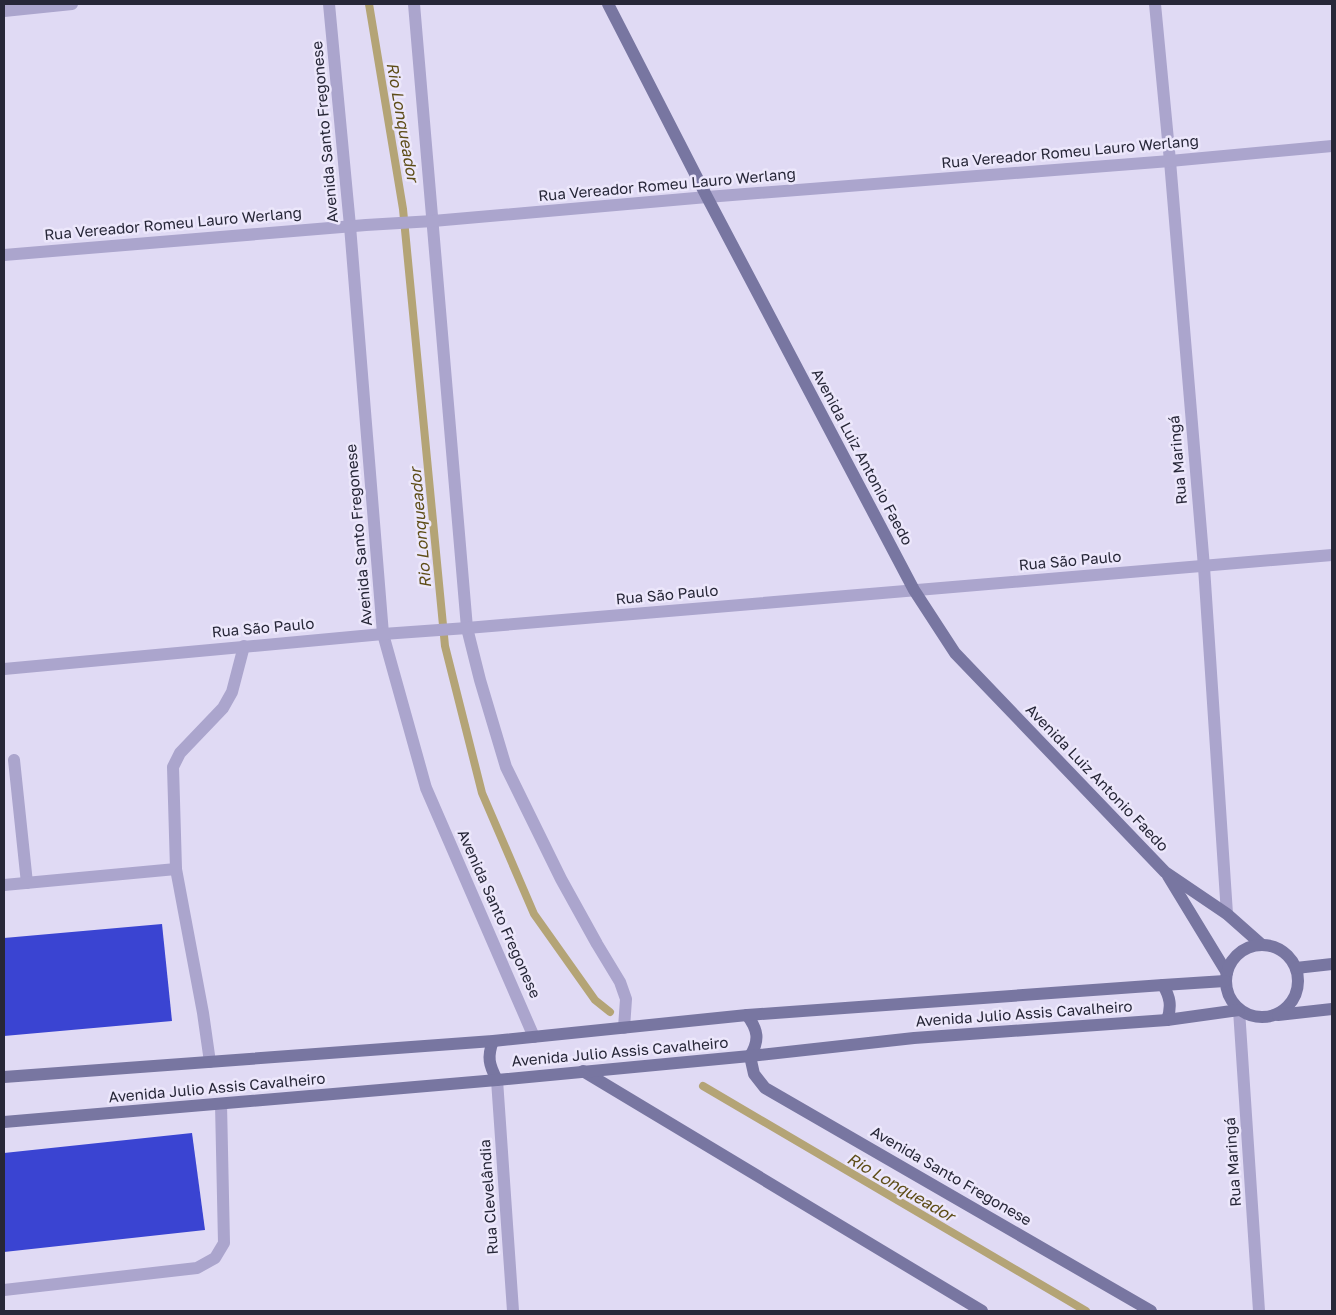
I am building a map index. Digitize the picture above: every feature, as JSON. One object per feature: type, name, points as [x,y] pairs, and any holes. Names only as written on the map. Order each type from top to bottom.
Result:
[{"type":"main road","name":"Avenida Luiz Antonio Faedo","points":[[608,4],[707,197],[914,590],[955,653],[1165,872],[1227,914],[1262,944]]},
{"type":"main road","name":"Avenida Luiz Antonio Faedo","points":[[1165,872],[1226,977]]},
{"type":"main road","points":[[1276,1015],[1285,1009],[1295,996],[1298,979],[1296,968],[1283,951],[1273,946],[1262,944],[1250,946],[1239,953],[1231,962],[1226,977],[1227,992],[1232,1002],[1240,1010],[1251,1016],[1264,1018],[1332,1009]]},
{"type":"main road","points":[[1296,968],[1332,964]]},
{"type":"main road","points":[[1318,965],[1332,973]]},
{"type":"main road","name":"Avenida Julio Assis Cavalheiro","points":[[4,1077],[493,1041],[747,1015],[1163,985],[1226,977]]},
{"type":"main road","points":[[1163,985],[1168,993],[1170,1006],[1167,1020]]},
{"type":"main road","name":"Avenida Julio Assis Cavalheiro","points":[[4,1122],[497,1080],[914,1038],[1167,1020],[1240,1010]]},
{"type":"main road","points":[[747,1015],[753,1023],[757,1041],[755,1049],[750,1056]]},
{"type":"main road","points":[[493,1041],[489,1050],[489,1061],[490,1068],[497,1080]]},
{"type":"main road","name":"Avenida Santo Fregonese","points":[[750,1056],[754,1074],[766,1088],[1151,1311]]},
{"type":"main road","points":[[583,1071],[982,1311]]},
{"type":"street","points":[[4,11],[72,4]]},
{"type":"street","name":"Avenida Santo Fregonese","points":[[329,4],[389,633],[426,788],[534,1037]]},
{"type":"street","points":[[414,4],[433,221],[462,628],[506,767],[561,879],[620,982],[626,999],[624,1028]]},
{"type":"street","name":"Rua Maringá","points":[[1155,4],[1204,567],[1227,914]]},
{"type":"street","name":"Rua Vereador Romeu Lauro Werlang","points":[[4,255],[1170,161],[1332,146]]},
{"type":"street","name":"Rua São Paulo","points":[[4,668],[389,633],[1332,555]]},
{"type":"street","points":[[210,1062],[203,1013],[176,869],[173,767],[180,753],[223,708],[232,692],[244,646]]},
{"type":"street","points":[[14,760],[27,883]]},
{"type":"street","points":[[4,885],[176,869]]},
{"type":"street","name":"Rua Maringá","points":[[1240,1010],[1259,1311]]},
{"type":"street","name":"Rua Clevelândia","points":[[497,1080],[514,1311]]},
{"type":"street","points":[[4,1290],[197,1268],[214,1258],[224,1243],[221,1104]]},
{"type":"building","points":[[162,924],[172,1021],[4,1036],[4,938]]},
{"type":"building","points":[[192,1133],[205,1230],[4,1252],[4,1153]]},
{"type":"waterway","name":"Rio Lonqueador","points":[[369,4],[403,209],[445,646],[482,793],[534,914],[595,1000],[610,1012]]},
{"type":"waterway","name":"Rio Lonqueador","points":[[703,1086],[1086,1311]]}]
